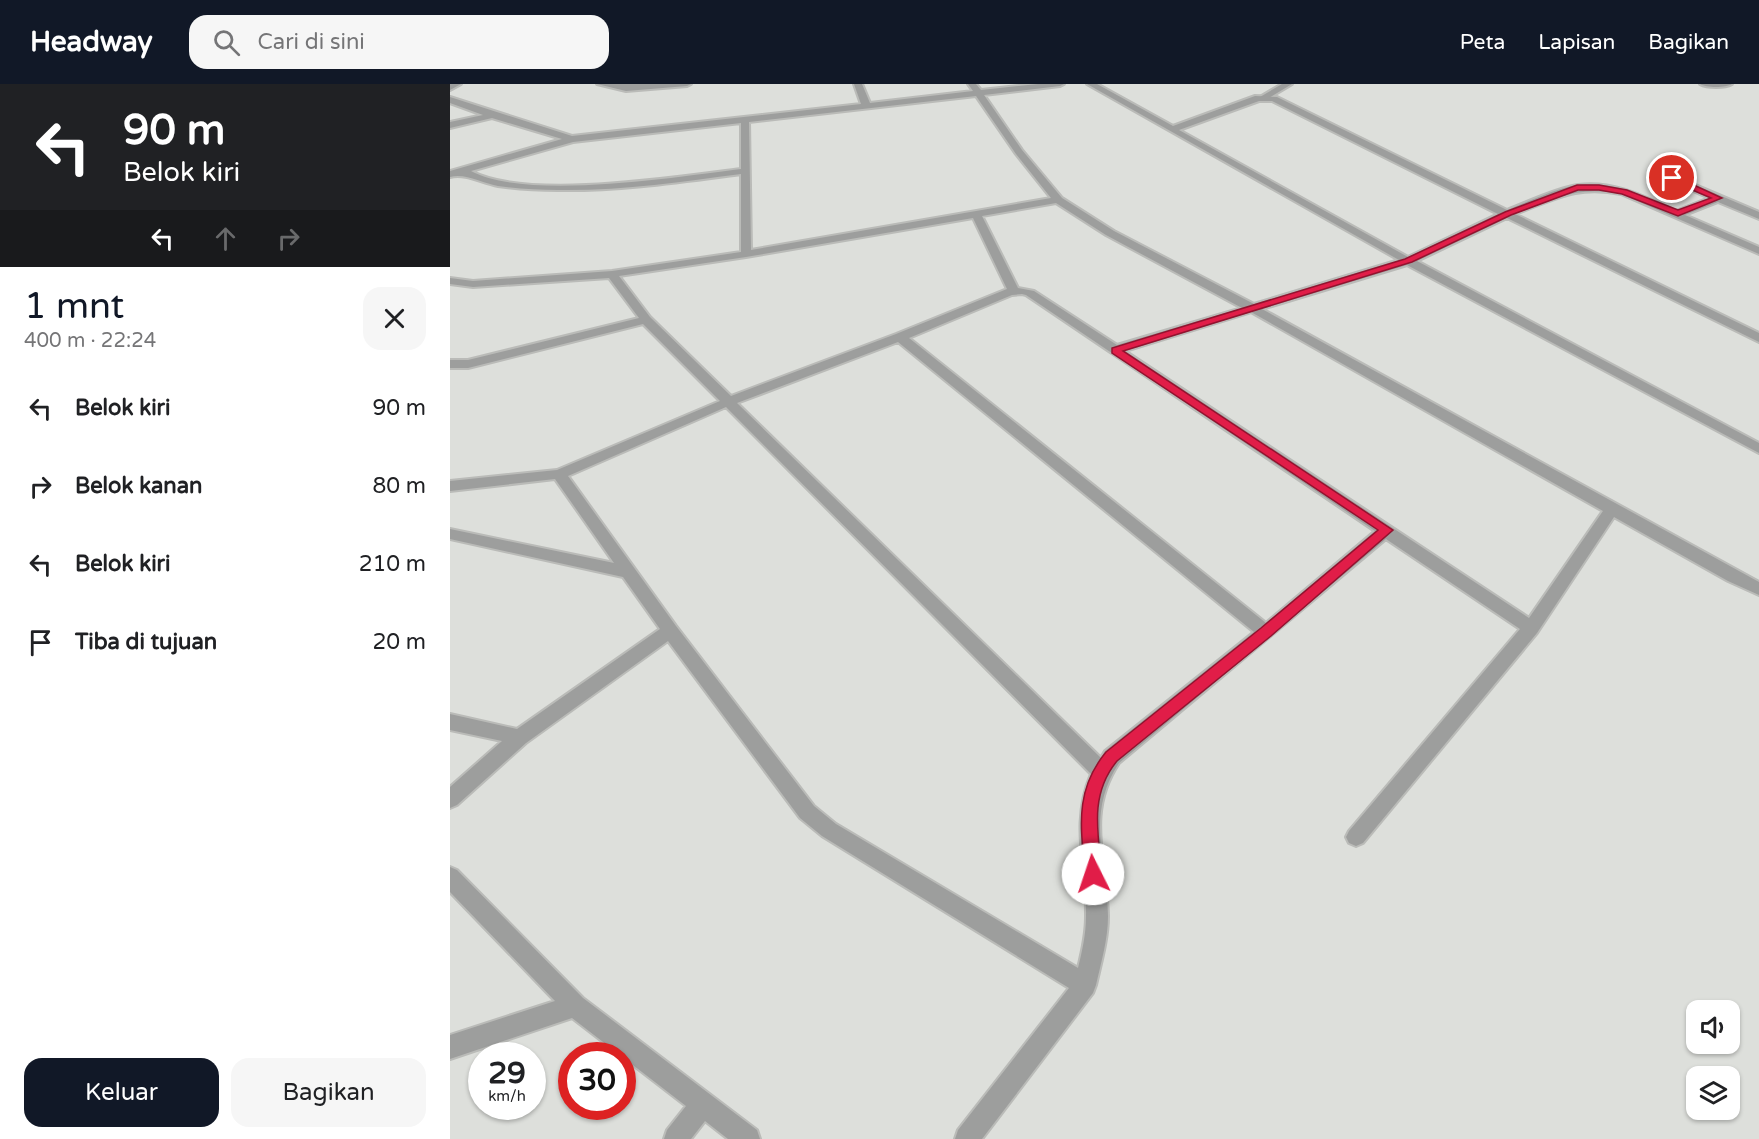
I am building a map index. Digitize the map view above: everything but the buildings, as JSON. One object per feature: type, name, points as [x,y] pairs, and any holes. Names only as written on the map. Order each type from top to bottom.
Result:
[{"type":"street","points":[[450,87],[457,84]]},
{"type":"street","points":[[601,84],[626,86],[687,84]]},
{"type":"street","points":[[858,84],[867,106]]},
{"type":"street","points":[[450,174],[572,139],[867,106],[976,89],[1060,84]]},
{"type":"street","points":[[1091,84],[1408,261],[1759,449]]},
{"type":"street","points":[[1173,129],[1264,97],[1288,84]]},
{"type":"street","points":[[1704,84],[1728,84]]},
{"type":"street","points":[[976,89],[1019,152],[1058,200],[1110,233],[1252,308],[1759,589]]},
{"type":"street","points":[[1264,97],[1276,100],[1759,338]]},
{"type":"street","points":[[450,100],[572,139]]},
{"type":"street","points":[[450,125],[492,115]]},
{"type":"street","points":[[745,120],[746,254]]},
{"type":"street","points":[[464,171],[490,181],[573,188],[631,186],[745,171]]},
{"type":"street","points":[[1672,178],[1759,216]]},
{"type":"street","points":[[1115,350],[1408,261],[1508,213],[1585,186],[1624,192],[1678,213],[1759,251]]},
{"type":"street","points":[[1678,213],[1718,198]]},
{"type":"street","points":[[450,280],[473,284],[612,274],[746,254],[1058,200]]},
{"type":"street","points":[[976,214],[1014,291]]},
{"type":"street","points":[[612,274],[646,321],[730,401],[1100,770]]},
{"type":"street","points":[[450,486],[559,474],[730,401],[1014,291],[1029,293],[1531,628]]},
{"type":"street","points":[[450,364],[468,364],[646,321]]},
{"type":"street","points":[[900,337],[1266,632]]},
{"type":"street","points":[[559,474],[670,631],[807,812],[816,820],[1085,985]]},
{"type":"street","points":[[1356,837],[1531,628],[1612,509]]},
{"type":"street","points":[[967,1139],[1085,985],[1092,954],[1096,917],[1088,808],[1100,770],[1112,757],[1387,530]]},
{"type":"street","points":[[450,534],[628,572]]},
{"type":"street","points":[[450,797],[519,737],[670,631]]},
{"type":"street","points":[[450,722],[519,737]]},
{"type":"street","points":[[450,877],[575,1006],[748,1139]]},
{"type":"street","points":[[450,1047],[575,1006]]},
{"type":"street","points":[[676,1139],[703,1104]]},
{"type":"route","points":[[1093,874],[1088,808],[1100,770],[1112,757],[1387,530],[1115,350],[1408,261],[1508,213],[1577,188],[1599,187],[1624,192],[1678,213],[1718,198],[1672,178]]}]
